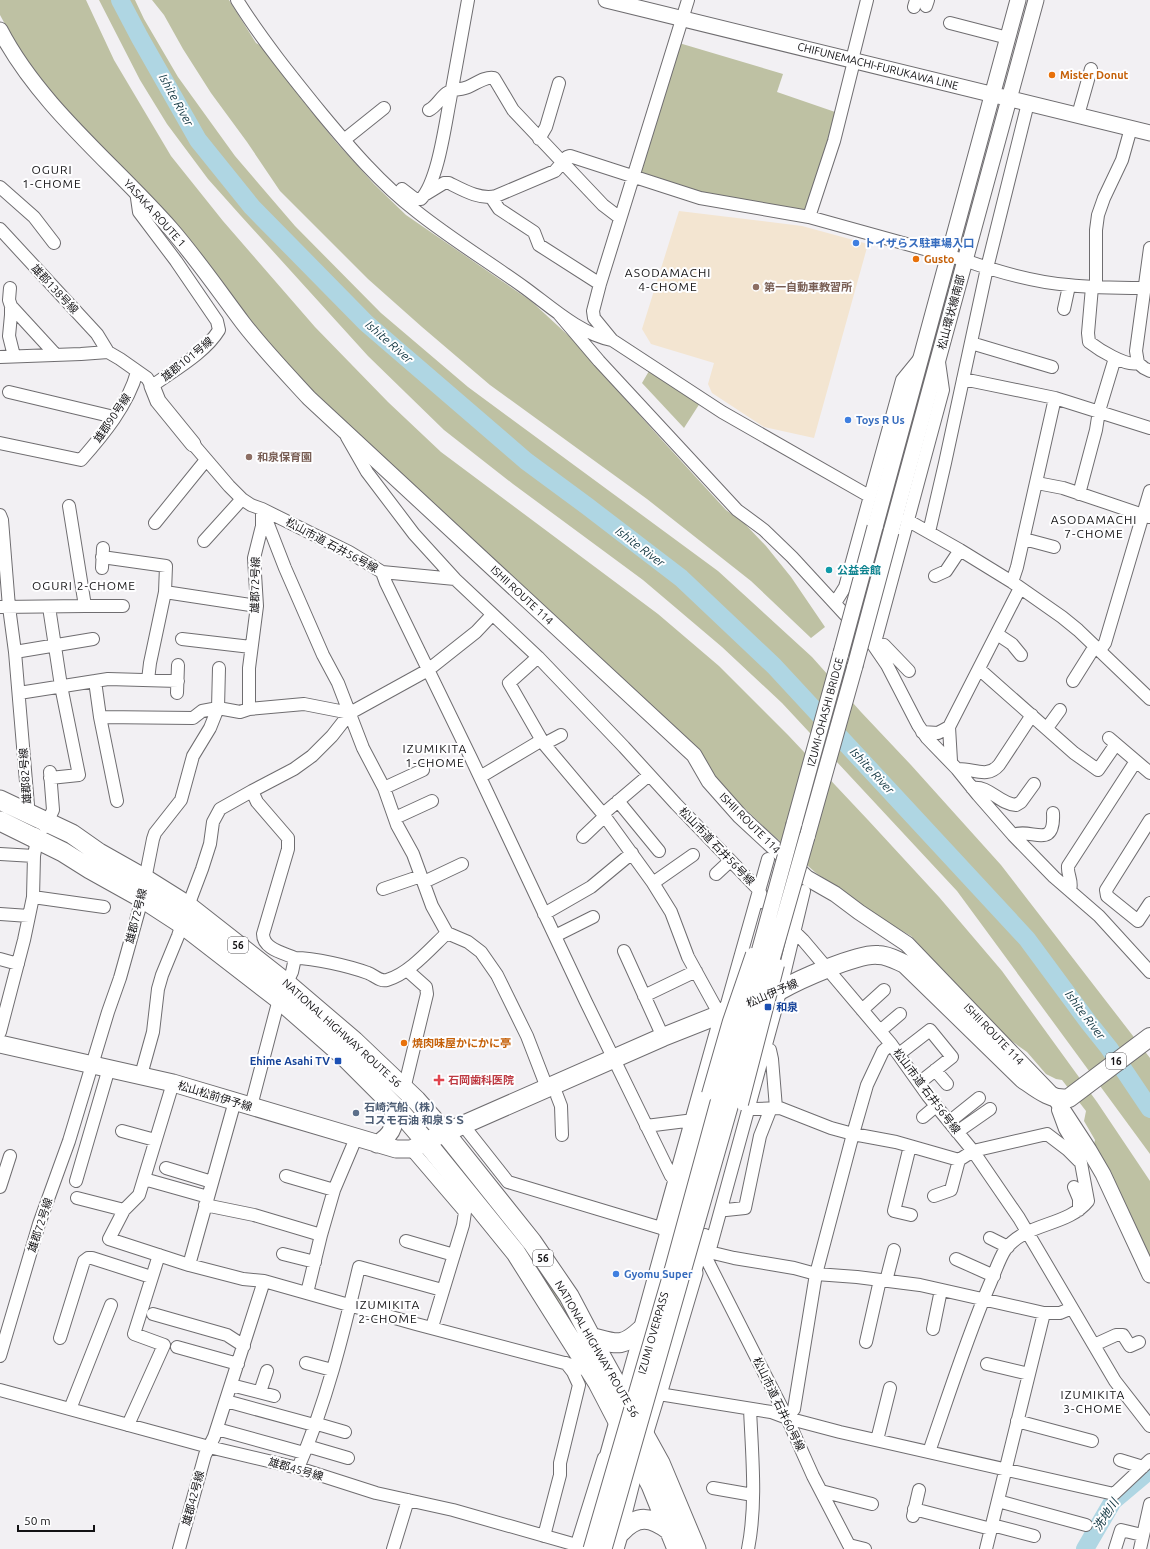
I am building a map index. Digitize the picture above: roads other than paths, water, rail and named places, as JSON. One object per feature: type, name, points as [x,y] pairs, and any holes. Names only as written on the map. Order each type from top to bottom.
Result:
[{"type":"highway","name":"NATIONAL HIGHWAY ROUTE 56","points":[[0,800],[27,814],[39,839]]},
{"type":"highway","name":"NATIONAL HIGHWAY ROUTE 56","points":[[0,821],[39,839],[142,898],[354,1040],[404,1089],[445,1133],[532,1242],[569,1296],[577,1349],[583,1373],[616,1419],[639,1461],[651,1485],[677,1549]]},
{"type":"highway","name":"NATIONAL HIGHWAY ROUTE 56","points":[[39,839],[72,834],[99,853],[188,906],[283,991],[343,1055],[392,1104],[419,1145],[516,1253],[577,1349],[623,1395],[660,1463],[696,1549]]},
{"type":"highway","points":[[577,1349],[618,1344],[630,1340],[641,1330]]},
{"type":"highway","points":[[618,1540],[628,1524],[635,1520],[652,1520],[669,1530]]},
{"type":"main road","name":"松山伊予線","points":[[419,1145],[549,1086],[663,1037],[779,991],[827,969],[859,957],[878,954],[905,964],[1023,1079],[1038,1090],[1054,1098]]},
{"type":"main road","name":"16","points":[[1054,1098],[1069,1098],[1150,1036]]},
{"type":"main road","name":"松山松前伊予線","points":[[0,1044],[173,1083],[396,1149],[419,1145]]},
{"type":"main road","points":[[377,1144],[384,1139],[394,1125],[392,1104]]},
{"type":"street","points":[[237,0],[257,32],[344,140],[374,174],[416,211],[525,288],[559,314],[600,338],[612,340]]},
{"type":"street","points":[[426,194],[440,150],[468,0]]},
{"type":"street","name":"CHIFUNEMACHI-FURUKAWA LINE","points":[[606,0],[1150,132]]},
{"type":"street","points":[[688,0],[600,284],[593,311],[594,318],[612,340],[728,416],[869,496]]},
{"type":"street","points":[[809,217],[834,141],[867,0]]},
{"type":"street","name":"松山環状線南部","points":[[875,527],[1018,0]]},
{"type":"street","name":"松山環状線南部","points":[[891,532],[1036,0]]},
{"type":"street","points":[[950,23],[1008,38]]},
{"type":"street","name":"YASAKA ROUTE 1","points":[[0,30],[5,48],[25,72],[81,136],[136,191],[171,229],[207,273],[243,323],[272,358],[309,398]]},
{"type":"street","points":[[1078,115],[1091,69]]},
{"type":"street","points":[[428,110],[452,90],[462,90],[488,77],[494,78],[513,110],[539,139],[609,211],[620,218]]},
{"type":"street","points":[[539,139],[546,127],[559,83]]},
{"type":"street","points":[[928,532],[987,268],[1028,103]]},
{"type":"street","points":[[344,140],[384,108]]},
{"type":"street","points":[[1131,128],[1122,160],[1104,198],[1098,215],[1094,287],[1088,333],[1089,342],[1115,358],[1129,364],[1138,363]]},
{"type":"street","points":[[374,174],[383,174],[415,199],[421,199],[426,194],[444,183],[449,183],[477,195],[491,197],[555,171],[567,157],[570,156],[700,198],[809,217],[964,260],[987,268],[1036,280],[1069,286],[1147,286]]},
{"type":"street","points":[[0,187],[34,217],[54,243]]},
{"type":"street","name":"雄郡101号線","points":[[108,352],[120,358],[146,378],[152,386],[214,339],[219,330],[217,321],[176,261],[139,212],[136,191]]},
{"type":"street","points":[[491,197],[499,209],[534,232],[538,245],[600,284]]},
{"type":"street","name":"雄郡138号線","points":[[0,229],[97,334],[108,352]]},
{"type":"street","points":[[1150,248],[1147,286],[1136,351],[1138,363],[1150,371]]},
{"type":"street","points":[[1064,309],[1069,286]]},
{"type":"street","points":[[10,288],[8,300],[11,306],[32,322],[56,355]]},
{"type":"street","points":[[11,306],[9,336],[14,356]]},
{"type":"street","points":[[559,314],[599,361],[737,510],[764,530],[792,557],[835,603],[875,648],[922,732],[954,765],[1012,835],[1054,877],[1099,916],[1150,972]]},
{"type":"street","points":[[971,343],[1052,367]]},
{"type":"street","points":[[0,357],[108,352]]},
{"type":"street","points":[[835,603],[845,587],[902,380],[922,356]]},
{"type":"street","points":[[1079,494],[1096,430],[1099,411],[1115,358]]},
{"type":"street","points":[[875,648],[880,623],[907,520],[943,390],[939,359]]},
{"type":"street","name":"雄郡90号線","points":[[0,443],[81,460],[98,441],[130,394],[137,372]]},
{"type":"street","points":[[963,379],[1055,398],[1150,428]]},
{"type":"street","points":[[152,386],[158,401],[193,444]]},
{"type":"street","points":[[9,392],[114,417]]},
{"type":"street","name":"ISHII ROUTE 114","points":[[309,398],[694,755],[709,781],[735,810],[807,878],[835,894],[907,944],[1054,1098],[1089,1150],[1103,1174],[1150,1275]]},
{"type":"street","points":[[922,732],[938,733],[949,727],[998,634],[1016,585],[1024,539],[1055,398]]},
{"type":"street","points":[[345,433],[367,472],[414,534],[455,579]]},
{"type":"street","name":"松山市道 石井56号線","points":[[193,444],[242,499],[251,505],[349,552],[382,572],[455,579],[538,657],[759,890],[764,902],[804,940],[899,1054],[936,1106],[973,1151],[1028,1232],[1116,1381],[1150,1426]]},
{"type":"street","points":[[155,522],[206,460]]},
{"type":"street","points":[[1037,483],[1079,494],[1146,516]]},
{"type":"street","points":[[1073,681],[1098,648],[1105,643],[1146,516],[1150,491]]},
{"type":"street","points":[[204,541],[242,499]]},
{"type":"street","points":[[69,506],[85,606]]},
{"type":"street","points":[[262,509],[285,568],[323,655],[338,683],[363,748],[384,788],[395,818],[413,854],[432,906],[447,933],[468,942],[481,952],[497,975],[526,1036],[542,1076],[556,1093],[561,1106],[562,1135]]},
{"type":"street","name":"雄郡72号線","points":[[249,709],[249,668],[257,606],[254,558],[262,526],[262,509]]},
{"type":"street","points":[[907,520],[960,550],[1016,585],[1078,630],[1150,699]]},
{"type":"street","name":"雄郡82号線","points":[[1,522],[5,607],[15,652],[27,814]]},
{"type":"street","name":"IZUMI-OHASHI BRIDGE","points":[[746,1026],[775,897],[875,527]]},
{"type":"street","name":"IZUMI-OHASHI BRIDGE","points":[[745,1106],[791,913],[891,532]]},
{"type":"street","points":[[1024,539],[1054,547]]},
{"type":"street","points":[[935,576],[946,571],[960,550]]},
{"type":"street","points":[[103,558],[166,566],[165,592],[150,663],[148,680]]},
{"type":"street","points":[[382,572],[554,936],[646,1126],[672,1176],[675,1177]]},
{"type":"street","points":[[845,587],[880,623]]},
{"type":"street","points":[[165,592],[257,606]]},
{"type":"street","points":[[5,607],[123,606]]},
{"type":"street","points":[[0,1032],[29,916],[33,896],[39,839],[53,810],[50,774],[79,775],[61,686],[49,607]]},
{"type":"street","points":[[141,1075],[153,1032],[158,989],[162,975],[202,869],[210,844],[213,822],[220,809],[294,770],[312,756],[332,736],[350,713],[428,670],[476,632],[492,615]]},
{"type":"street","points":[[998,634],[1012,644],[1021,655]]},
{"type":"street","points":[[15,652],[93,639]]},
{"type":"street","points":[[182,639],[251,647]]},
{"type":"street","points":[[875,648],[884,645],[909,671]]},
{"type":"street","points":[[538,657],[509,683],[543,742],[604,816],[653,883],[670,912],[688,956],[716,1008],[721,1014]]},
{"type":"street","points":[[177,693],[178,665]]},
{"type":"street","points":[[218,708],[219,668]]},
{"type":"street","points":[[979,669],[1074,753],[1098,770],[1112,741],[1150,772]]},
{"type":"street","points":[[19,693],[108,679],[178,681]]},
{"type":"street","points":[[95,681],[100,717],[118,801]]},
{"type":"street","points":[[100,717],[193,718],[202,711],[218,708],[240,712],[249,709],[304,704],[350,713]]},
{"type":"street","name":"雄郡72号線","points":[[0,1356],[40,1224],[69,1141],[120,978],[142,898],[152,839],[181,800],[193,756],[210,728],[218,708]]},
{"type":"street","points":[[1047,728],[1060,710]]},
{"type":"street","points":[[954,765],[984,772],[995,770],[1032,715]]},
{"type":"street","points":[[949,727],[954,765]]},
{"type":"street","points":[[480,777],[543,742],[561,735]]},
{"type":"street","points":[[1070,890],[1071,880],[1068,866],[1136,761]]},
{"type":"street","points":[[384,788],[423,770]]},
{"type":"street","points":[[582,837],[618,801],[649,775]]},
{"type":"street","points":[[972,788],[982,788],[1003,802],[1016,805],[1021,802],[1034,784]]},
{"type":"street","points":[[252,791],[257,802],[288,838],[288,849],[263,934],[263,940],[266,944],[295,958],[303,958],[350,968],[368,973],[380,980],[386,981],[408,971],[447,933]]},
{"type":"street","points":[[395,818],[432,801]]},
{"type":"street","points":[[618,801],[659,851]]},
{"type":"street","points":[[1012,835],[1017,833],[1038,836],[1045,835],[1051,831],[1054,823],[1053,813]]},
{"type":"street","points":[[1150,820],[1106,890],[1107,896],[1138,921],[1150,903]]},
{"type":"street","points":[[0,854],[39,839]]},
{"type":"street","points":[[544,914],[591,887],[632,853]]},
{"type":"street","points":[[653,883],[693,855]]},
{"type":"street","points":[[585,1548],[605,1459],[641,1330],[665,1230],[675,1177],[721,1014],[727,1004],[768,859]]},
{"type":"street","points":[[716,874],[730,861]]},
{"type":"street","points":[[383,889],[423,879],[462,864]]},
{"type":"street","points":[[618,1540],[646,1436],[745,1106],[753,1094],[794,931],[799,886]]},
{"type":"street","name":"IZUMI-OHASHI BRIDGE","points":[[746,1026],[799,886]]},
{"type":"street","points":[[33,896],[104,907]]},
{"type":"street","name":"IZUMI-OHASHI BRIDGE","points":[[665,1230],[672,1226],[729,1021],[762,922],[775,897]]},
{"type":"street","points":[[0,914],[29,916]]},
{"type":"street","points":[[554,936],[593,917]]},
{"type":"street","points":[[624,951],[663,1037]]},
{"type":"street","points":[[251,1106],[283,991],[292,972],[295,958]]},
{"type":"street","points":[[0,959],[18,964]]},
{"type":"street","points":[[404,1089],[427,994],[426,987],[408,971]]},
{"type":"street","points":[[644,996],[696,971]]},
{"type":"street","points":[[862,1010],[884,990]]},
{"type":"street","points":[[880,1031],[900,1014]]},
{"type":"street","name":"IZUMI OVERPASS","points":[[585,1548],[746,1026]]},
{"type":"street","name":"IZUMI OVERPASS","points":[[604,1549],[686,1263],[746,1026]]},
{"type":"street","points":[[899,1054],[930,1030],[952,1057],[919,1083]]},
{"type":"street","points":[[787,1418],[794,1409],[816,1274],[853,1134],[869,1079],[883,1051],[891,1044]]},
{"type":"street","points":[[721,1209],[726,1210],[745,1208],[760,1136],[773,1108],[772,1059],[770,1050],[765,1049]]},
{"type":"street","points":[[76,1181],[109,1068]]},
{"type":"street","points":[[935,1070],[947,1084]]},
{"type":"street","points":[[702,1080],[753,1094]]},
{"type":"street","points":[[173,1083],[139,1195],[124,1210],[109,1239],[189,1264],[244,1279],[264,1281],[432,1327],[577,1349]]},
{"type":"street","points":[[949,1122],[979,1098]]},
{"type":"street","points":[[929,1452],[983,1300],[1005,1250],[1016,1239],[1028,1232],[1053,1223],[1079,1210],[1088,1201],[1078,1152],[1065,1129],[1054,1098]]},
{"type":"street","points":[[189,1264],[235,1101]]},
{"type":"street","points":[[745,1106],[755,1109],[773,1108],[791,1111],[817,1122],[853,1134],[910,1146],[959,1160]]},
{"type":"street","points":[[745,1106],[737,1149],[708,1256],[734,1258],[794,1268],[816,1274],[920,1285],[1044,1313],[1060,1313],[1072,1308]]},
{"type":"street","points":[[923,1117],[936,1106]]},
{"type":"street","points":[[957,1132],[990,1109]]},
{"type":"street","points":[[646,1126],[686,1121],[691,1122]]},
{"type":"street","points":[[463,1125],[508,1182],[665,1230]]},
{"type":"street","points":[[122,1131],[155,1140]]},
{"type":"street","points":[[934,1196],[951,1190],[959,1160],[973,1151],[1047,1134],[1068,1150],[1081,1163]]},
{"type":"street","points":[[307,1293],[334,1190],[356,1138]]},
{"type":"street","points":[[419,1145],[465,1212],[463,1225],[432,1327]]},
{"type":"street","points":[[910,1146],[894,1211],[911,1215]]},
{"type":"street","points":[[737,1149],[757,1150]]},
{"type":"street","points":[[0,1187],[10,1156]]},
{"type":"street","points":[[166,1168],[212,1182]]},
{"type":"street","points":[[286,1176],[334,1190]]},
{"type":"street","points":[[144,1179],[206,1201],[321,1235]]},
{"type":"street","points":[[1074,1187],[1079,1199],[1079,1210]]},
{"type":"street","points":[[77,1198],[124,1210]]},
{"type":"street","points":[[990,1238],[1008,1247]]},
{"type":"street","points":[[406,1241],[454,1255]]},
{"type":"street","points":[[866,1342],[883,1280],[894,1250]]},
{"type":"street","points":[[283,1254],[315,1262]]},
{"type":"street","points":[[128,1425],[164,1345],[134,1334],[159,1255]]},
{"type":"street","name":"松山市道 石井60号線","points":[[708,1256],[821,1491],[850,1547]]},
{"type":"street","points":[[60,1338],[84,1261],[88,1258],[152,1277]]},
{"type":"street","points":[[956,1259],[994,1276]]},
{"type":"street","points":[[298,1468],[332,1370],[359,1267],[442,1290]]},
{"type":"street","name":"雄郡42号線","points":[[180,1549],[205,1456],[217,1428],[264,1281]]},
{"type":"street","points":[[933,1329],[941,1290]]},
{"type":"street","points":[[70,1410],[111,1305]]},
{"type":"street","points":[[986,1549],[1044,1313]]},
{"type":"street","points":[[153,1314],[227,1335],[244,1346]]},
{"type":"street","points":[[1094,1345],[1116,1334],[1123,1335],[1130,1346],[1139,1342]]},
{"type":"street","points":[[177,1347],[238,1364]]},
{"type":"street","points":[[306,1363],[332,1370]]},
{"type":"street","points":[[988,1364],[1028,1374]]},
{"type":"street","points":[[260,1392],[267,1371]]},
{"type":"street","points":[[544,1536],[560,1475],[560,1463],[583,1373]]},
{"type":"street","points":[[231,1384],[274,1396]]},
{"type":"street","points":[[877,1440],[890,1388]]},
{"type":"street","name":"雄郡45号線","points":[[0,1390],[209,1447],[298,1468],[351,1485],[453,1510],[585,1548]]},
{"type":"street","points":[[659,1394],[772,1412],[787,1418],[877,1440],[1114,1494],[1146,1464]]},
{"type":"street","points":[[226,1401],[345,1432]]},
{"type":"street","points":[[748,1549],[751,1535],[753,1495],[750,1409]]},
{"type":"street","points":[[1017,1421],[1075,1441],[1092,1441]]},
{"type":"street","points":[[217,1428],[348,1458]]},
{"type":"street","points":[[1120,1460],[1146,1464]]},
{"type":"street","points":[[713,1488],[753,1495]]},
{"type":"street","points":[[919,1490],[914,1512],[1034,1536]]},
{"type":"street","points":[[821,1491],[872,1504]]},
{"type":"street","points":[[393,1549],[408,1500]]},
{"type":"street","points":[[998,1501],[1086,1525]]},
{"type":"street","points":[[1140,1549],[1150,1504]]},
{"type":"street","points":[[1115,1549],[1121,1530],[1142,1535]]},
{"type":"street","points":[[850,1547],[865,1549]]},
{"type":"waterway","name":"Ishite River","points":[[120,0],[198,140],[252,207],[366,323],[526,461],[681,578],[774,666],[1027,939],[1109,1048],[1150,1109]]},
{"type":"waterway","name":"洗地川","points":[[1085,1549],[1113,1501],[1150,1470]]},
{"type":"place","name":"Mister Donut","points":[[1052,75]]},
{"type":"place","name":"トイザらス駐車場入口","points":[[856,243]]},
{"type":"place","name":"Gusto","points":[[916,259]]},
{"type":"place","name":"第一自動車教習所","points":[[756,287]]},
{"type":"place","name":"Toys R Us","points":[[848,420]]},
{"type":"place","name":"和泉保育園","points":[[249,457]]},
{"type":"place","name":"公益会館","points":[[829,570]]},
{"type":"place","name":"和泉","points":[[768,1007]]},
{"type":"place","name":"焼肉味屋かにかに亭","points":[[404,1043]]},
{"type":"place","name":"Ehime Asahi TV","points":[[338,1061]]},
{"type":"place","name":"石岡歯科医院","points":[[439,1080]]},
{"type":"place","name":"石崎汽船（株） コスモ石油 和泉ＳＳ","points":[[356,1113]]},
{"type":"place","name":"Gyomu Super","points":[[616,1274]]},
{"type":"district","name":"OGURI 1-CHOME","points":[[52,177]]},
{"type":"district","name":"ASODAMACHI 4-CHOME","points":[[668,280]]},
{"type":"district","name":"ASODAMACHI 7-CHOME","points":[[1094,527]]},
{"type":"district","name":"OGURI 2-CHOME","points":[[84,586]]},
{"type":"district","name":"IZUMIKITA 1-CHOME","points":[[435,756]]},
{"type":"district","name":"IZUMIKITA 2-CHOME","points":[[388,1312]]},
{"type":"district","name":"IZUMIKITA 3-CHOME","points":[[1093,1402]]}]
